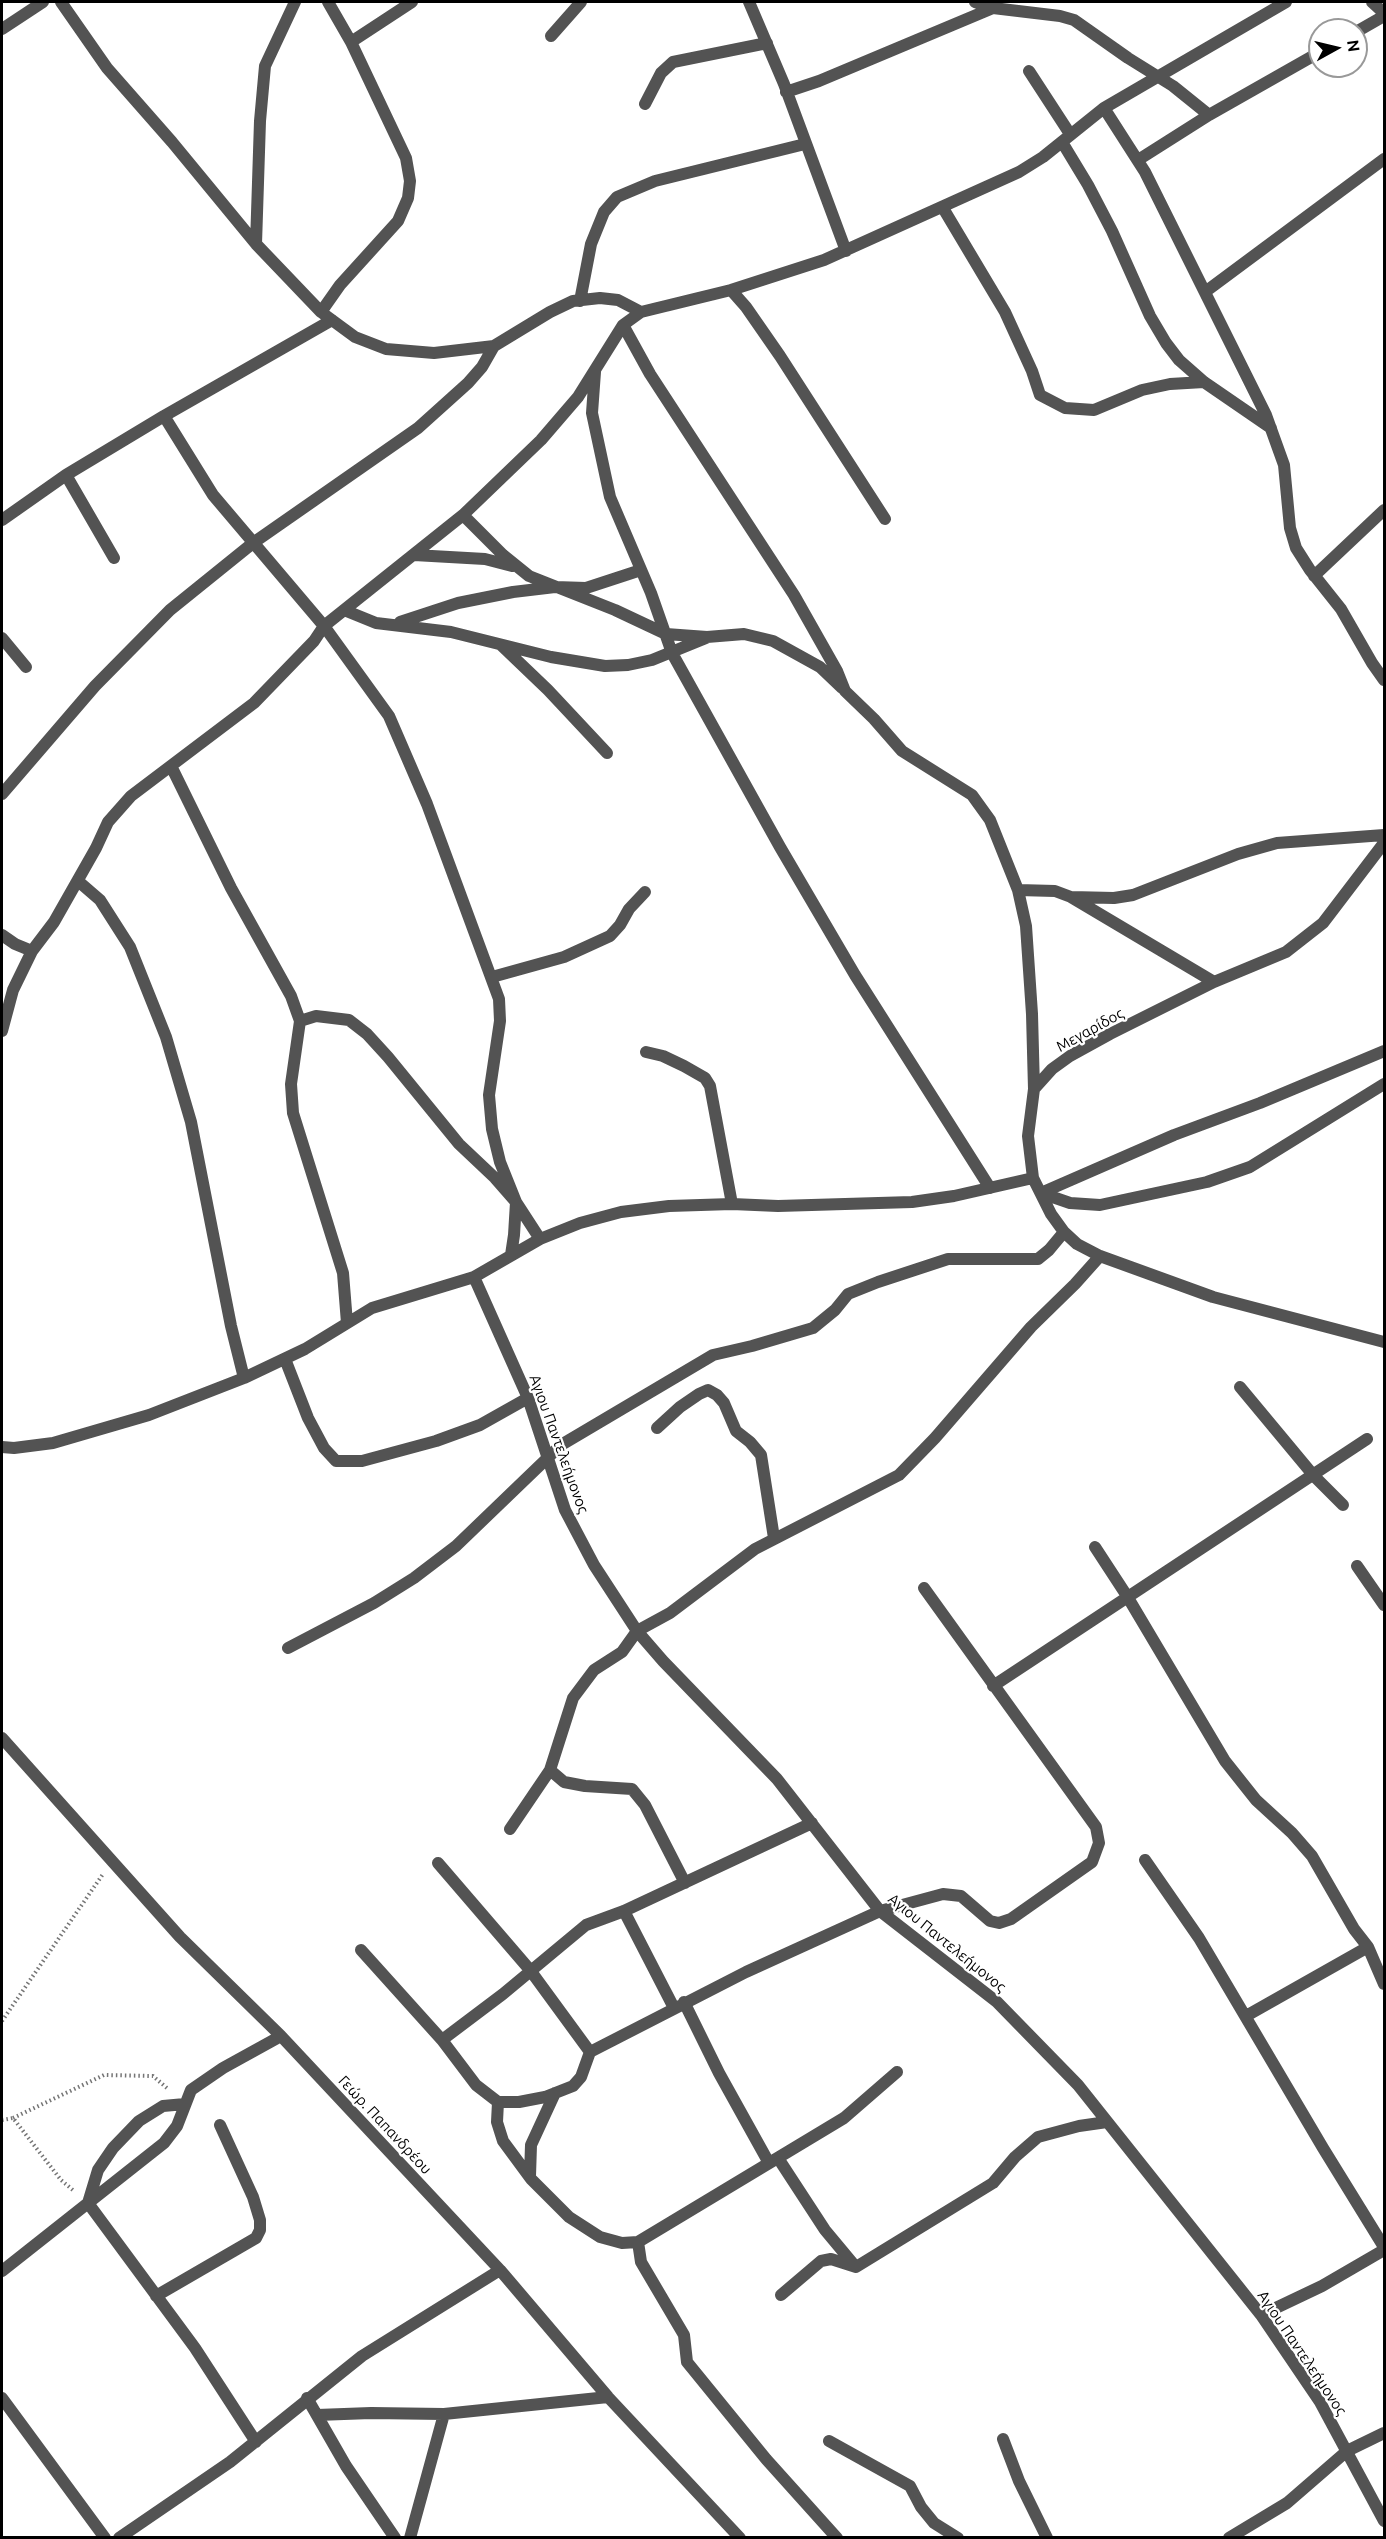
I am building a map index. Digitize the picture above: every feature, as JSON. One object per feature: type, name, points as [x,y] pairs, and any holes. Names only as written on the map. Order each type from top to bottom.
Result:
[{"type":"street","points":[[2,29],[44,2]]},
{"type":"street","points":[[61,2],[106,68],[172,142],[256,244],[321,312],[355,337],[386,349],[434,353],[494,346],[550,312],[580,300],[600,298],[618,300],[641,312]]},
{"type":"street","points":[[256,244],[260,121],[265,66],[295,2]]},
{"type":"street","points":[[321,312],[340,285],[398,221],[408,198],[410,182],[406,158],[351,42],[328,2]]},
{"type":"street","points":[[351,42],[412,2]]},
{"type":"street","points":[[551,36],[581,2]]},
{"type":"street","points":[[749,2],[786,92],[846,251]]},
{"type":"street","points":[[975,2],[993,8],[1060,16],[1074,20],[1156,77],[1173,86],[1209,115]]},
{"type":"street","points":[[2,1031],[13,990],[32,951],[54,922],[108,822],[131,796],[255,703],[314,641],[324,626],[463,515],[541,440],[578,397],[623,325],[641,312],[791,273],[846,251],[1019,172],[1104,108],[1286,2]]},
{"type":"street","points":[[1368,25],[1384,15],[1372,2]]},
{"type":"street","points":[[786,92],[819,81],[993,8]]},
{"type":"street","points":[[645,104],[661,73],[673,62],[766,43]]},
{"type":"street","points":[[1138,160],[1209,115],[1308,59]]},
{"type":"street","points":[[1029,71],[1066,138],[1112,231],[1150,316],[1179,360],[1204,382],[1272,429]]},
{"type":"street","points":[[1104,108],[1138,160],[1272,429],[1284,465],[1290,528],[1296,548],[1314,576],[1341,609],[1384,680]]},
{"type":"street","points":[[580,300],[591,244],[604,212],[617,197],[655,181],[805,144]]},
{"type":"street","points":[[1205,292],[1384,159]]},
{"type":"street","points":[[943,208],[1005,312],[1032,371],[1040,395],[1065,408],[1094,410],[1142,390],[1170,384],[1204,382]]},
{"type":"street","points":[[731,290],[746,307],[780,356],[885,519]]},
{"type":"street","points":[[2,520],[66,475],[332,320]]},
{"type":"street","points":[[623,325],[650,374],[794,595],[837,671],[845,691]]},
{"type":"street","points":[[2,794],[95,686],[164,616],[253,543],[418,428],[468,383],[482,367],[494,346]]},
{"type":"street","points":[[595,369],[592,412],[610,497],[672,653],[688,686],[849,965],[990,1188]]},
{"type":"street","points":[[164,416],[213,495],[324,626],[389,716],[427,804],[499,999],[500,1021],[489,1095],[492,1129],[500,1162],[516,1202],[511,1255]]},
{"type":"street","points":[[66,475],[114,558]]},
{"type":"street","points":[[1314,576],[1384,510]]},
{"type":"street","points":[[463,515],[516,567],[529,576],[615,610],[666,634],[707,637],[744,634],[773,641],[820,667],[874,719],[902,751],[972,795],[990,820],[1018,890],[1026,926],[1030,966],[1034,1089],[1028,1136],[1033,1178],[1051,1214],[1064,1232],[1077,1244],[1100,1256],[1213,1297],[1384,1342]]},
{"type":"street","points":[[414,555],[485,559],[516,567]]},
{"type":"street","points":[[392,624],[458,603],[513,592],[555,587],[586,588],[640,570]]},
{"type":"street","points":[[344,610],[376,623],[451,632],[551,657],[605,666],[628,665],[672,653],[707,637]]},
{"type":"street","points":[[2,638],[26,667]]},
{"type":"street","points":[[500,644],[548,690],[607,753]]},
{"type":"street","points":[[171,766],[231,888],[291,996],[300,1021],[291,1084],[293,1113],[343,1274],[347,1323]]},
{"type":"street","points":[[1071,897],[1114,898],[1133,895],[1238,854],[1277,843],[1384,835]]},
{"type":"street","name":"Μεγαρίδος","points":[[1034,1089],[1052,1069],[1070,1056],[1214,982],[1286,952],[1323,923],[1382,852]]},
{"type":"street","points":[[78,880],[100,900],[130,947],[166,1037],[191,1122],[231,1326],[244,1378]]},
{"type":"street","points":[[1018,890],[1055,891],[1071,897],[1214,982]]},
{"type":"street","points":[[492,977],[564,957],[610,936],[620,925],[629,909],[645,892]]},
{"type":"street","points":[[2,935],[15,944],[32,951]]},
{"type":"street","points":[[300,1021],[316,1016],[336,1017],[349,1020],[367,1034],[459,1144],[495,1178],[516,1202],[540,1239]]},
{"type":"street","points":[[1041,1192],[1174,1135],[1384,1051]]},
{"type":"street","points":[[646,1052],[663,1056],[684,1066],[705,1078],[710,1086],[732,1203]]},
{"type":"street","points":[[1041,1192],[1070,1203],[1100,1205],[1207,1182],[1250,1167],[1384,1084]]},
{"type":"street","points":[[2,1447],[14,1448],[53,1443],[149,1415],[244,1378],[285,1359],[372,1308],[474,1277],[540,1239],[579,1223],[621,1212],[669,1206],[732,1203],[778,1206],[912,1202],[954,1196],[1033,1178]]},
{"type":"street","points":[[288,1648],[374,1603],[414,1578],[456,1546],[561,1445],[577,1433],[713,1355],[813,1328],[835,1310],[848,1294],[948,1259],[1038,1259],[1064,1232]]},
{"type":"street","points":[[510,1830],[550,1770],[573,1698],[594,1670],[622,1652],[637,1631],[670,1613],[755,1549],[899,1475],[935,1438],[1031,1327],[1100,1256]]},
{"type":"street","name":"Αγιου Παντελεήμονος","points":[[474,1277],[528,1398],[565,1510],[594,1565],[637,1631],[777,1779],[880,1911],[998,2002],[1078,2085],[1261,2315],[1320,2402],[1384,2522]]},
{"type":"street","points":[[285,1359],[308,1418],[324,1448],[336,1461],[362,1461],[436,1441],[480,1425],[528,1398]]},
{"type":"street","points":[[1240,1387],[1314,1476],[1343,1505]]},
{"type":"street","points":[[657,1428],[680,1407],[699,1394],[708,1390],[717,1395],[724,1403],[736,1431],[761,1455],[774,1538]]},
{"type":"street","points":[[993,1686],[1367,1439]]},
{"type":"street","points":[[1095,1546],[1225,1761],[1256,1800],[1292,1833],[1312,1856],[1354,1929],[1368,1947],[1384,1984]]},
{"type":"street","points":[[1357,1566],[1384,1605]]},
{"type":"street","points":[[361,1950],[442,2040],[476,2085],[498,2102],[519,2102],[573,2086],[581,2077],[590,2052],[679,2005],[880,1911],[943,1894],[961,1896],[990,1921],[999,1923],[1011,1919],[1092,1862],[1099,1843],[1096,1827],[924,1588]]},
{"type":"street","name":"Γεώρ. Παπανδρέου","points":[[2,1738],[180,1937],[281,2036],[500,2271],[608,2397],[740,2538]]},
{"type":"street","points":[[550,1770],[564,1782],[585,1786],[632,1789],[645,1805],[685,1883]]},
{"type":"street","points":[[442,2040],[503,1994],[586,1925],[624,1911],[812,1823]]},
{"type":"street","points":[[1145,1860],[1199,1938],[1384,2249],[1322,2286],[1261,2315]]},
{"type":"street","points":[[438,1863],[530,1970],[590,2052]]},
{"type":"street","points":[[624,1911],[719,2073],[774,2161],[825,2230],[856,2267]]},
{"type":"street","points":[[1246,2016],[1368,1947]]},
{"type":"street","points":[[2,2271],[88,2204],[143,2157],[164,2143],[177,2126],[192,2090],[281,2036]]},
{"type":"street","points":[[498,2102],[497,2122],[503,2141],[531,2179],[569,2217],[600,2237],[622,2243],[638,2242],[844,2118],[897,2072]]},
{"type":"street","points":[[531,2179],[529,2162],[531,2145],[555,2093]]},
{"type":"street","points":[[88,2204],[98,2170],[113,2148],[139,2121],[163,2106],[185,2104]]},
{"type":"street","points":[[781,2295],[821,2261],[831,2259],[856,2267],[993,2183],[1015,2157],[1038,2137],[1079,2126],[1107,2122]]},
{"type":"street","points":[[156,2296],[256,2238],[260,2230],[260,2220],[253,2197],[220,2125]]},
{"type":"street","points":[[88,2204],[195,2349],[256,2442]]},
{"type":"street","points":[[638,2242],[641,2262],[684,2335],[687,2362],[766,2459],[837,2538]]},
{"type":"street","points":[[119,2538],[256,2442],[362,2356],[500,2271]]},
{"type":"street","points":[[317,2415],[444,2414],[608,2397]]},
{"type":"street","points":[[2,2398],[105,2538]]},
{"type":"street","points":[[308,2398],[346,2466],[395,2538]]},
{"type":"street","points":[[410,2538],[444,2414]]},
{"type":"street","points":[[1229,2538],[1287,2503],[1347,2451],[1384,2433]]},
{"type":"street","points":[[1003,2439],[1019,2481],[1047,2538]]},
{"type":"street","points":[[829,2441],[910,2486],[921,2507],[934,2523],[958,2538]]},
{"type":"path","points":[[2,2021],[112,1861]]},
{"type":"path","points":[[2,2120],[13,2118],[104,2075],[153,2076],[185,2104]]},
{"type":"path","points":[[13,2118],[61,2180],[88,2204]]}]
